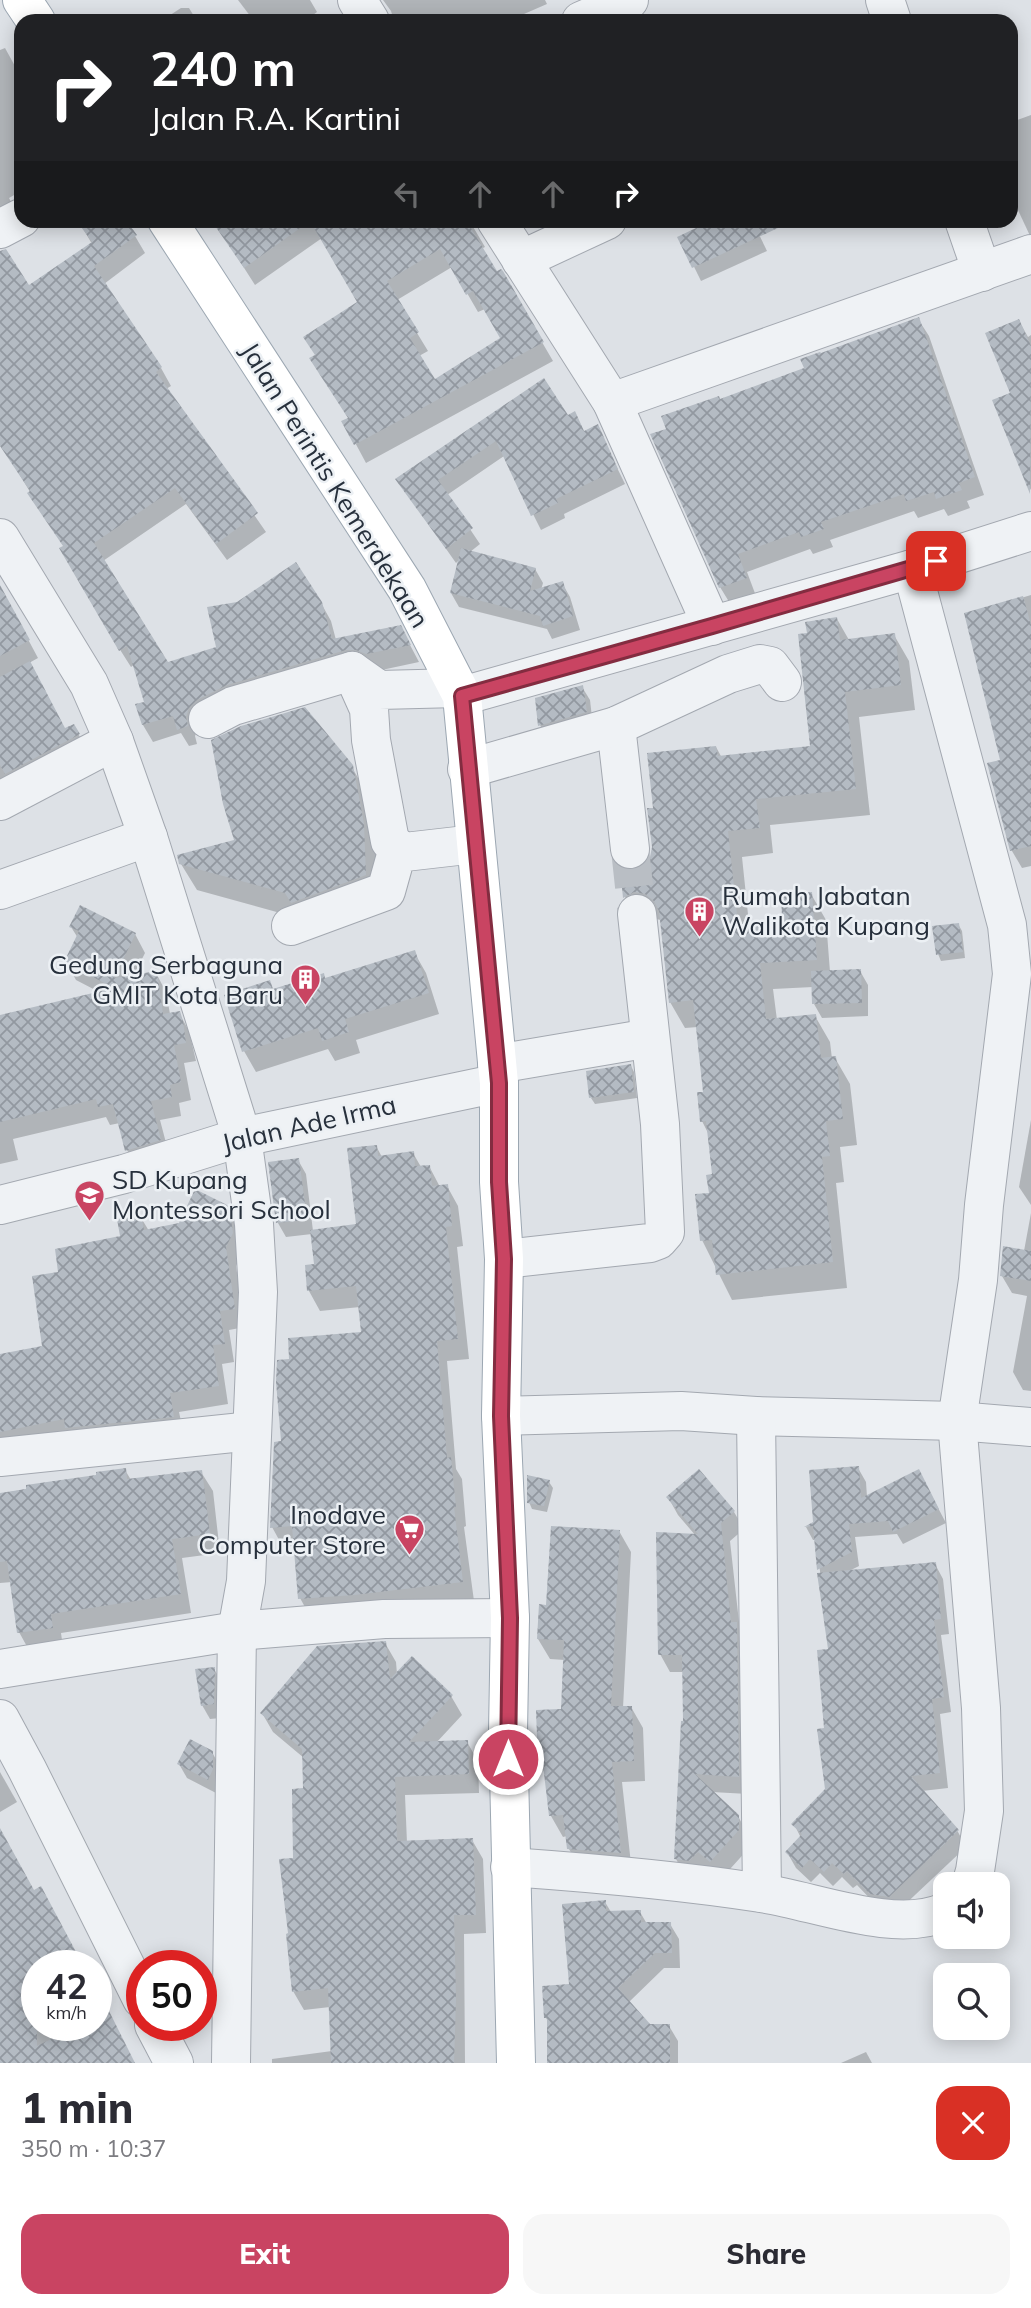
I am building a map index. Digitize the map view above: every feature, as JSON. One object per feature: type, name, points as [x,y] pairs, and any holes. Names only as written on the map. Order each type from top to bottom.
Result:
[{"type":"main road","name":"Jalan Perintis Kemerdekaan","points":[[172,228],[407,589],[460,692],[498,1073],[499,1182],[504,1259],[501,1416],[510,1618],[508,1732],[516,2063]]},
{"type":"street","points":[[597,14],[629,0]]},
{"type":"street","points":[[501,228],[612,402],[712,626]]},
{"type":"street","points":[[521,260],[590,228]]},
{"type":"street","points":[[967,228],[982,272]]},
{"type":"street","points":[[612,402],[1031,254]]},
{"type":"street","points":[[352,671],[379,690],[460,692],[712,626],[912,569],[1031,531]]},
{"type":"street","points":[[0,538],[89,684],[114,741],[148,837],[242,1136],[254,1224],[258,1292],[246,1581],[237,1630],[231,2063]]},
{"type":"street","points":[[912,569],[1007,925],[1012,974],[984,1205],[978,1280],[957,1421],[981,1709],[984,1811],[975,1872]]},
{"type":"street","points":[[467,769],[616,726],[728,674],[760,664],[771,666],[782,682]]},
{"type":"street","points":[[208,719],[233,706],[352,671]]},
{"type":"street","points":[[352,671],[369,709],[371,740],[390,841],[405,852],[474,844]]},
{"type":"street","points":[[616,726],[630,849]]},
{"type":"street","points":[[0,801],[114,741]]},
{"type":"street","points":[[0,890],[148,837]]},
{"type":"street","points":[[291,926],[386,891],[398,848]]},
{"type":"street","points":[[504,1259],[650,1243],[659,1240],[665,1232],[660,1124],[637,914]]},
{"type":"street","name":"Jalan Ade Irma","points":[[0,1205],[124,1174],[242,1136],[650,1038]]},
{"type":"street","points":[[501,1416],[681,1410],[757,1416],[957,1421],[1031,1427]]},
{"type":"street","points":[[757,1416],[762,1893]]},
{"type":"street","points":[[0,1457],[252,1431]]},
{"type":"street","points":[[0,1669],[237,1630],[384,1619],[510,1618]]},
{"type":"street","points":[[0,1719],[126,1967]]},
{"type":"street","points":[[510,1867],[589,1872],[762,1893],[899,1920],[933,1917]]},
{"type":"street","points":[[163,2041],[174,2063]]},
{"type":"building","points":[[82,228],[132,228],[137,235],[94,266],[162,367],[156,372],[258,513],[216,544],[175,488],[94,543],[168,662],[216,647],[207,607],[237,602],[296,562],[322,602],[332,639],[401,625],[411,645],[366,654],[346,650],[227,685],[197,700],[189,708],[186,717],[188,726],[177,730],[173,716],[142,725],[135,704],[144,702],[127,646],[119,651],[59,548],[63,546],[27,493],[30,491],[0,446],[0,251],[6,249],[29,285],[92,242]]},
{"type":"building","points":[[216,228],[300,228],[244,268]]},
{"type":"building","points":[[314,228],[471,228],[497,271],[503,271],[544,342],[354,445],[341,421],[348,418],[309,358],[315,355],[303,337],[357,302]],"holes":[[[440,249],[466,295],[473,291],[500,338],[435,379],[410,338],[419,332],[387,281]]]},
{"type":"building","points":[[696,228],[778,228],[692,268],[677,237]]},
{"type":"building","points":[[919,317],[975,477],[959,483],[962,490],[936,499],[934,492],[906,501],[904,494],[821,522],[824,529],[801,537],[799,532],[738,554],[747,578],[719,588],[650,434],[666,429],[661,416],[719,396],[720,399],[804,368],[800,359]]},
{"type":"building","points":[[1019,319],[1031,346],[1030,494],[992,400],[1010,393],[985,333]]},
{"type":"building","points":[[544,378],[568,415],[575,411],[584,431],[598,424],[618,469],[556,499],[558,503],[531,516],[496,441],[438,480],[473,528],[446,549],[395,479]]},
{"type":"building","points":[[461,548],[536,568],[530,591],[563,581],[573,616],[543,626],[540,616],[450,593]]},
{"type":"building","points":[[0,585],[30,640],[0,656]]},
{"type":"building","points":[[1023,596],[1031,625],[1031,846],[1010,851],[987,763],[1000,760],[964,613]]},
{"type":"building","name":"Rumah Jabatan Walikota Kupang","points":[[837,617],[840,640],[895,633],[901,685],[845,692],[856,789],[756,799],[760,828],[728,831],[738,924],[782,918],[781,894],[812,892],[817,960],[760,963],[766,1019],[816,1014],[821,1058],[836,1056],[843,1119],[826,1121],[830,1156],[822,1157],[833,1262],[716,1275],[712,1240],[700,1241],[695,1194],[709,1193],[706,1175],[712,1174],[706,1121],[700,1122],[697,1092],[703,1092],[693,1000],[669,1003],[659,911],[654,901],[645,894],[634,892],[623,898],[620,868],[633,871],[644,866],[650,857],[652,847],[647,808],[653,808],[647,753],[716,746],[718,756],[810,746],[798,634],[807,633],[805,622]]},
{"type":"building","points":[[30,661],[65,728],[74,724],[80,734],[5,774],[0,765],[0,677]]},
{"type":"building","points":[[583,685],[587,712],[538,726],[535,698]]},
{"type":"building","points":[[305,707],[353,765],[364,824],[366,875],[291,903],[285,893],[179,864],[177,855],[234,840],[223,804],[211,740],[241,726]]},
{"type":"building","points":[[80,905],[136,933],[114,978],[157,971],[163,1014],[180,1011],[183,1021],[186,1043],[174,1045],[181,1082],[170,1085],[172,1097],[151,1101],[161,1140],[125,1151],[113,1104],[98,1107],[96,1099],[0,1122],[0,1015],[114,988],[64,962],[79,931],[69,927]]},
{"type":"building","points":[[959,923],[963,952],[936,955],[932,926]]},
{"type":"building","name":"Gedung Serbaguna GMIT Kota Baru","points":[[415,950],[429,993],[345,1019],[349,1032],[322,1041],[318,1028],[242,1052],[224,995],[270,980],[273,989],[324,973],[325,978]]},
{"type":"building","points":[[861,969],[862,1003],[812,1004],[811,971]]},
{"type":"building","points":[[631,1064],[634,1092],[589,1098],[586,1071]]},
{"type":"building","points":[[377,1145],[378,1156],[414,1151],[415,1166],[430,1165],[432,1186],[448,1184],[452,1226],[446,1227],[458,1339],[437,1341],[447,1458],[451,1457],[463,1582],[298,1599],[292,1526],[270,1528],[274,1442],[281,1441],[277,1360],[289,1359],[288,1338],[361,1332],[356,1286],[307,1291],[305,1265],[314,1264],[310,1230],[356,1224],[347,1148]]},
{"type":"building","points":[[299,1158],[307,1220],[276,1223],[268,1162]]},
{"type":"building","points":[[195,1189],[229,1206],[233,1233],[226,1247],[235,1309],[220,1311],[225,1344],[213,1345],[219,1386],[170,1393],[174,1417],[65,1428],[64,1419],[0,1432],[0,1354],[42,1346],[32,1276],[58,1272],[55,1249],[120,1236],[117,1219],[141,1215],[144,1230],[179,1223]]},
{"type":"building","points":[[1003,1246],[1031,1251],[1031,1281],[1000,1276]]},
{"type":"building","points":[[859,1466],[861,1498],[919,1469],[939,1509],[893,1532],[888,1521],[849,1524],[852,1552],[817,1570],[813,1526],[804,1527],[813,1522],[809,1470]]},
{"type":"building","points":[[126,1468],[127,1479],[202,1470],[210,1534],[172,1539],[181,1594],[51,1614],[53,1628],[17,1633],[7,1561],[0,1562],[0,1493],[26,1489],[26,1485]]},
{"type":"building","points":[[699,1469],[735,1511],[721,1523],[731,1622],[737,1622],[739,1777],[695,1774],[739,1815],[739,1830],[710,1862],[698,1852],[689,1861],[674,1859],[683,1721],[682,1655],[658,1655],[656,1532],[698,1534],[666,1497]]},
{"type":"building","points":[[527,1475],[550,1480],[544,1506],[527,1503]]},
{"type":"building","points":[[551,1526],[620,1530],[611,1706],[632,1706],[634,1761],[612,1762],[621,1853],[567,1849],[563,1815],[549,1816],[543,1765],[538,1765],[536,1710],[561,1709],[564,1640],[537,1639],[539,1604],[546,1605]]},
{"type":"building","points":[[936,1562],[941,1619],[934,1620],[944,1697],[932,1699],[940,1773],[911,1776],[959,1830],[889,1897],[870,1894],[847,1871],[844,1874],[832,1863],[824,1872],[810,1859],[802,1868],[785,1852],[802,1834],[791,1824],[825,1789],[817,1729],[824,1728],[817,1650],[828,1649],[817,1573]]},
{"type":"building","points":[[386,1641],[390,1679],[412,1656],[453,1695],[409,1742],[468,1740],[469,1774],[395,1777],[397,1841],[473,1838],[476,1915],[454,1915],[454,2063],[331,2063],[328,1988],[292,1992],[279,1859],[293,1858],[292,1789],[303,1788],[302,1749],[260,1713],[317,1646]]},
{"type":"building","points":[[215,1667],[214,1704],[201,1706],[195,1669]]},
{"type":"building","points":[[190,1739],[213,1751],[213,1769],[208,1780],[177,1764]]},
{"type":"building","points":[[0,1828],[34,1890],[41,1886],[75,1950],[21,1950],[21,2041],[37,2041],[37,2046],[47,2041],[112,2041],[112,2017],[135,2063],[0,2063]]},
{"type":"building","points":[[606,1900],[606,1911],[641,1910],[641,1922],[671,1922],[672,1953],[655,1953],[618,1988],[650,2024],[670,2024],[670,2063],[547,2063],[547,2018],[544,2018],[542,1986],[569,1984],[562,1904]]},
{"type":"tunnel","points":[[630,849],[637,914]]},
{"type":"place","name":"Rumah Jabatan Walikota Kupang","points":[[699,938]]},
{"type":"place","name":"Gedung Serbaguna GMIT Kota Baru","points":[[306,1007]]},
{"type":"place","name":"SD Kupang Montessori School","points":[[89,1222]]},
{"type":"place","name":"Inodave Computer Store","points":[[409,1557]]},
{"type":"route","points":[[508,1759],[510,1618],[501,1416],[504,1259],[499,1182],[499,1083],[474,844],[462,696],[936,561]]}]
